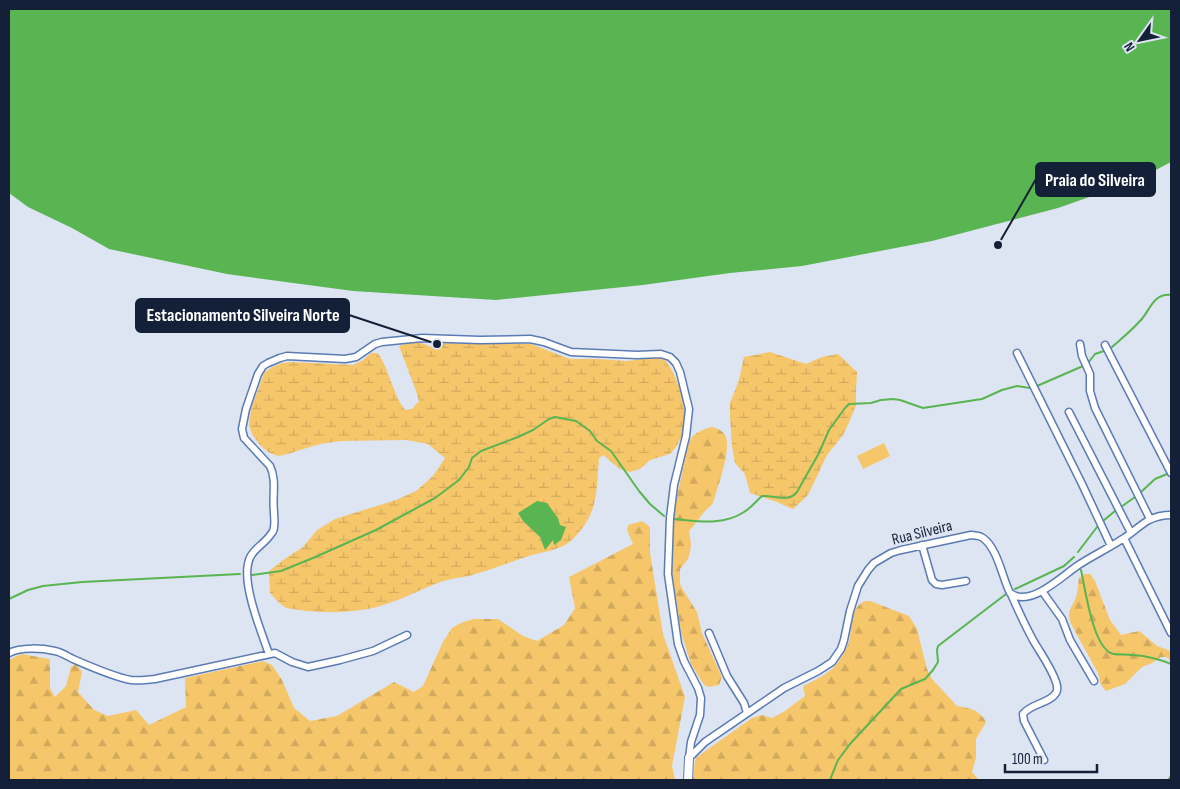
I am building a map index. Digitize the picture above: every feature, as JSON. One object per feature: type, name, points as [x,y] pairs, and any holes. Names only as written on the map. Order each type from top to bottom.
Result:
[{"type":"street","points":[[269,654],[260,630],[247,575],[248,562],[251,555],[274,530],[274,478],[270,466],[244,438],[242,428],[256,378],[264,366],[274,359],[288,356],[349,359],[362,354],[375,344],[422,338],[530,339],[571,352],[664,354],[670,357],[678,367],[689,409],[686,436],[674,485],[670,518],[668,574],[678,644],[701,698],[700,715],[691,742],[688,780]]},
{"type":"street","points":[[1080,344],[1082,356],[1090,374],[1092,400],[1150,519]]},
{"type":"street","points":[[1105,345],[1171,473]]},
{"type":"street","points":[[1017,353],[1111,546]]},
{"type":"street","points":[[1069,412],[1131,533]]},
{"type":"street","points":[[1010,593],[1014,596],[1024,597],[1042,591],[1150,519],[1171,515]]},
{"type":"street","name":"Rua Silveira","points":[[689,758],[706,742],[784,688],[832,662],[841,649],[858,586],[874,563],[891,554],[922,545],[971,535],[979,536],[987,542],[993,552],[1010,593]]},
{"type":"street","points":[[1124,538],[1171,633]]},
{"type":"street","points":[[922,545],[932,580],[936,584],[942,585],[966,581]]},
{"type":"street","points":[[1042,591],[1062,619],[1070,640],[1094,681]]},
{"type":"street","points":[[1010,593],[1056,683],[1055,694],[1046,701],[1027,709],[1023,714],[1024,721],[1044,760]]},
{"type":"street","points":[[709,633],[727,676],[748,713]]},
{"type":"street","points":[[9,653],[27,649],[56,651],[84,664],[120,677],[139,680],[154,679],[275,653],[300,666],[308,667],[373,651],[407,635]]},
{"type":"green space","points":[[409,343],[420,343],[433,348],[438,348],[444,343],[531,344],[570,359],[627,361],[658,357],[666,361],[680,389],[685,413],[682,435],[677,446],[670,454],[650,460],[640,469],[630,472],[620,469],[604,455],[599,458],[595,501],[588,519],[574,538],[559,548],[472,575],[444,581],[381,606],[346,612],[322,612],[285,607],[270,593],[269,571],[303,547],[317,530],[335,519],[396,500],[416,491],[433,476],[445,458],[428,444],[406,440],[341,441],[320,444],[278,456],[268,452],[253,436],[249,426],[251,409],[264,373],[282,363],[292,362],[353,365],[371,353],[378,353],[405,410],[412,409],[419,401],[399,346]]},
{"type":"green space","points":[[770,352],[806,364],[822,357],[838,354],[857,372],[856,405],[851,418],[843,435],[827,455],[808,495],[793,509],[750,493],[745,474],[735,463],[732,446],[730,403],[739,380],[744,357]]},
{"type":"green space","points":[[712,427],[721,431],[725,436],[727,452],[725,461],[713,503],[689,531],[690,552],[688,559],[680,569],[680,584],[697,612],[702,633],[721,675],[719,685],[709,687],[704,685],[691,664],[681,632],[672,571],[673,515],[689,441],[699,432]]},
{"type":"green space","points":[[884,443],[890,456],[863,469],[857,456]]},
{"type":"green space","points":[[642,521],[650,527],[650,553],[663,634],[685,697],[672,766],[675,780],[9,780],[9,660],[21,654],[50,659],[50,688],[55,697],[66,686],[71,667],[76,664],[82,672],[78,692],[94,710],[108,716],[136,710],[149,725],[186,707],[185,678],[263,661],[272,665],[282,680],[294,708],[310,721],[337,716],[394,682],[414,692],[423,686],[443,642],[452,628],[461,623],[473,619],[498,619],[523,636],[537,641],[564,625],[575,608],[569,577],[633,544],[627,530],[628,525]]},
{"type":"green space","points":[[1085,574],[1090,574],[1095,581],[1110,620],[1121,635],[1139,631],[1157,646],[1171,651],[1171,661],[1166,657],[1161,657],[1142,667],[1125,684],[1106,691],[1101,685],[1098,673],[1071,624],[1069,616],[1076,597],[1079,578]]},
{"type":"green space","points":[[865,601],[870,601],[909,616],[917,629],[927,669],[932,679],[957,706],[974,710],[984,718],[986,722],[976,739],[976,758],[972,772],[979,780],[693,780],[697,757],[752,718],[762,715],[772,718],[785,711],[805,696],[803,686],[824,675],[837,664],[849,642],[852,618],[856,608]]},
{"type":"shaded area","points":[[9,9],[1171,9],[1171,162],[1135,181],[1058,208],[932,241],[802,266],[496,300],[353,291],[227,274],[109,249],[72,228],[28,207],[9,193]]},
{"type":"shaded area","points":[[537,501],[547,503],[558,518],[560,525],[566,527],[561,540],[554,545],[553,540],[545,550],[540,537],[523,521],[518,513]]},
{"type":"waterway","points":[[1112,347],[1143,318],[1155,300],[1165,295],[1171,295]]},
{"type":"waterway","points":[[1088,363],[1095,354],[1104,351]]},
{"type":"waterway","points":[[1037,386],[1083,366]]},
{"type":"waterway","points":[[674,519],[719,521],[736,516],[747,510],[762,496],[790,497],[797,492],[819,453],[829,430],[849,404],[893,399],[923,408],[982,399],[1017,386],[1030,388]]},
{"type":"waterway","points":[[252,575],[281,571],[376,530],[435,498],[459,480],[469,467],[472,458],[481,451],[518,437],[555,417],[576,421],[590,431],[597,441],[611,451],[639,491],[664,516]]},
{"type":"waterway","points":[[1140,493],[1155,479],[1167,474]]},
{"type":"waterway","points":[[1121,507],[1135,497]]},
{"type":"waterway","points":[[1103,521],[1115,511]]},
{"type":"waterway","points":[[1078,552],[1097,527]]},
{"type":"waterway","points":[[1015,589],[1064,566],[1074,557]]},
{"type":"waterway","points":[[1081,570],[1095,631],[1107,650],[1114,654],[1148,657],[1171,664]]},
{"type":"waterway","points":[[9,599],[28,590],[43,586],[82,582],[240,574]]},
{"type":"waterway","points":[[830,780],[838,760],[850,744],[901,689],[925,679],[933,670],[938,662],[938,646],[1006,594]]},
{"type":"waterway","points":[[1168,780],[1171,776]]},
{"type":"place","name":"Praia do Silveira","points":[[998,245]]},
{"type":"place","name":"Estacionamento Silveira Norte","points":[[437,344]]}]
